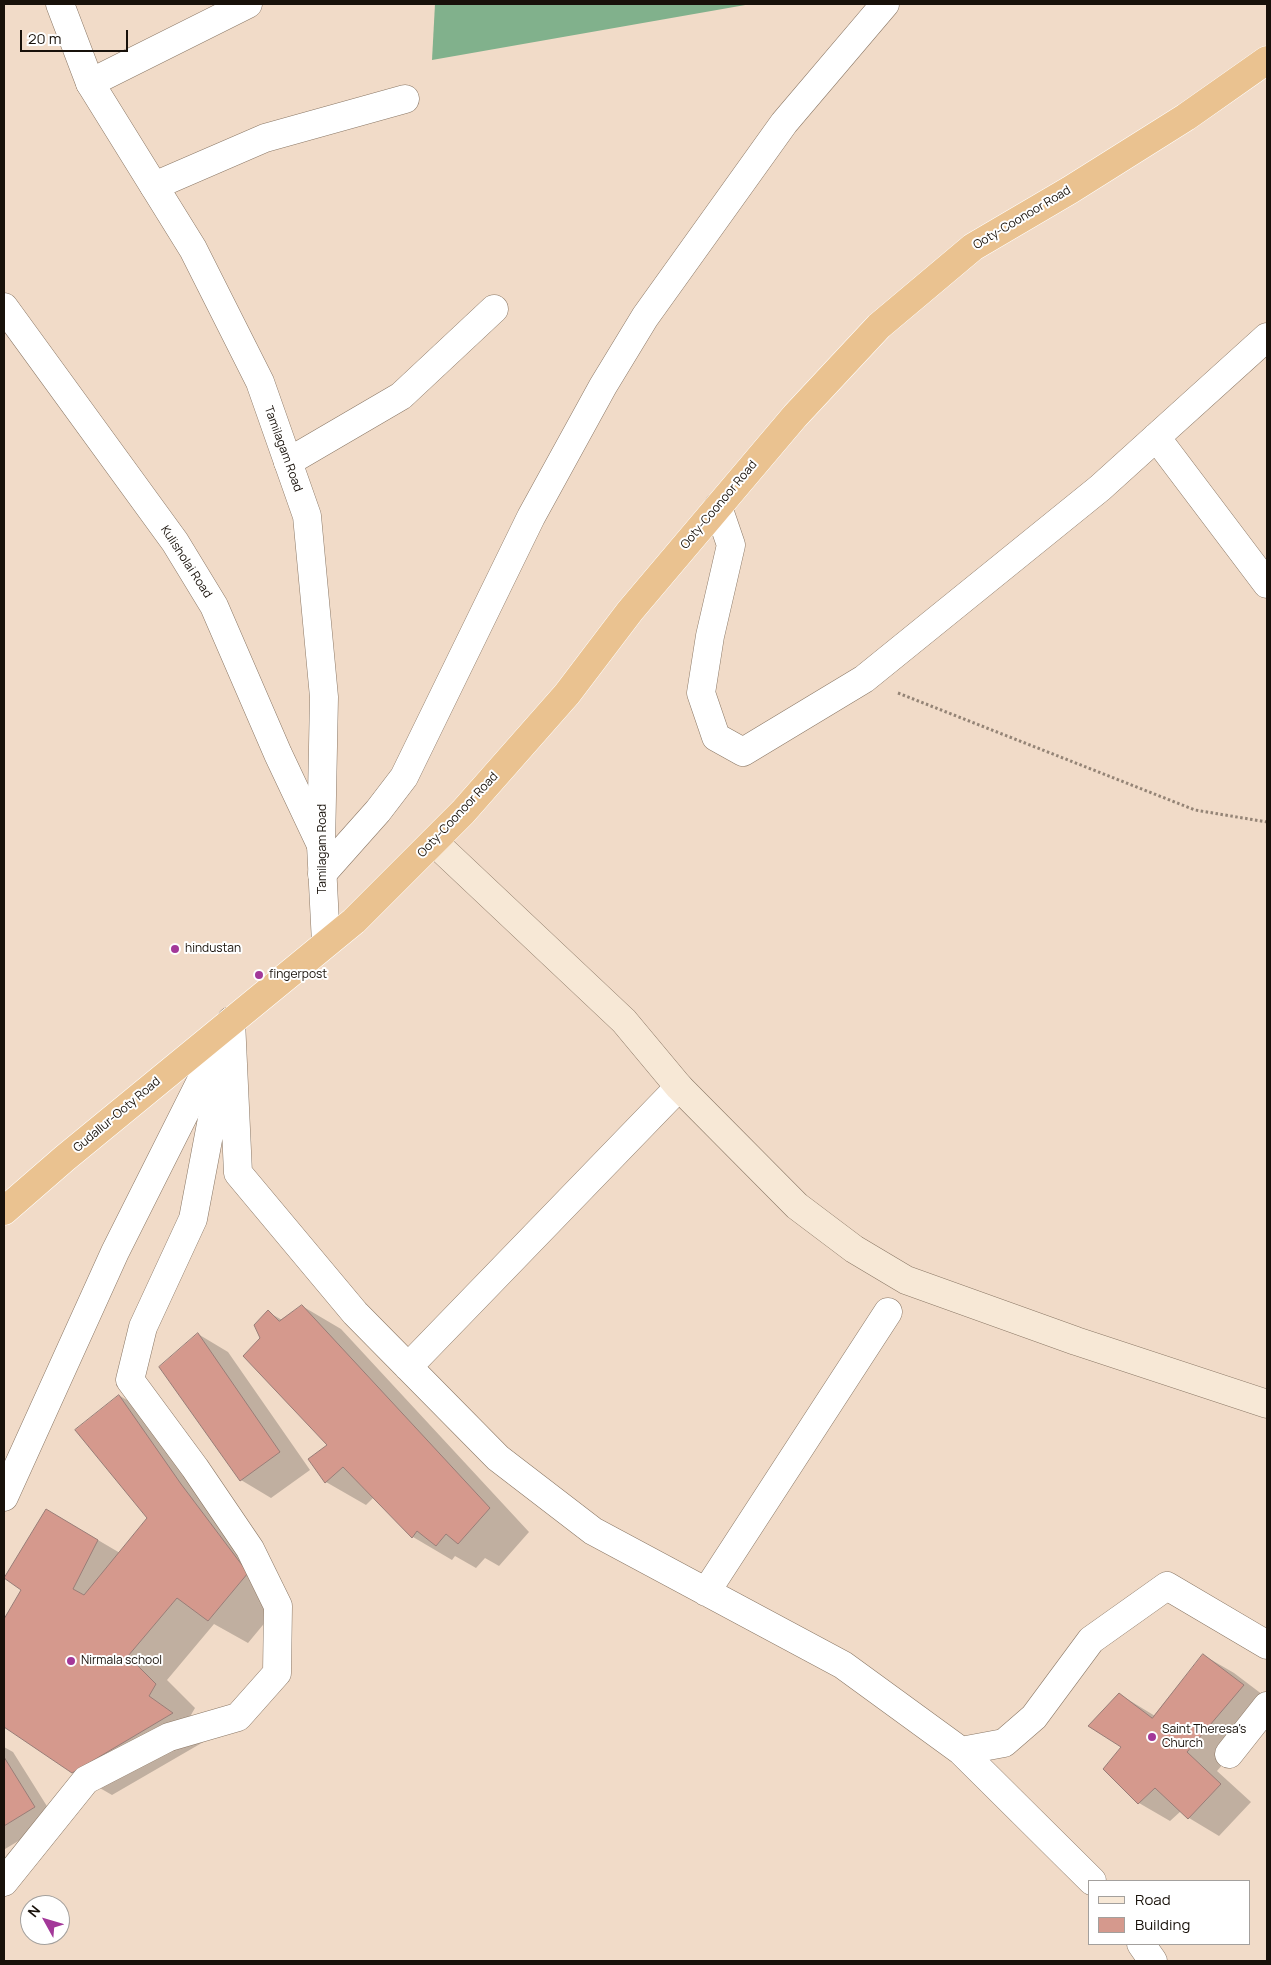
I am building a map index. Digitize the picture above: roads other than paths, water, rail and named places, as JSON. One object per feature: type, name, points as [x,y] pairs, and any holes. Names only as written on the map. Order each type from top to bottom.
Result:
[{"type":"highway","name":"Ooty-Coonoor Road","points":[[231,1021],[354,921],[463,812],[567,694],[630,611],[794,416],[879,326],[973,247],[1070,190],[1186,117],[1267,60]]},
{"type":"highway","name":"Gudallur-Ooty Road","points":[[4,1211],[231,1021]]},
{"type":"main road","points":[[434,842],[624,1021],[679,1087],[797,1206],[854,1249],[906,1280],[1076,1341],[1267,1404]]},
{"type":"street","name":"Tamilagam Road","points":[[60,4],[90,83],[193,249],[260,382],[307,516],[324,697],[321,845],[326,943]]},
{"type":"street","points":[[90,83],[248,4]]},
{"type":"street","points":[[322,874],[378,811],[404,777],[532,517],[603,386],[645,317],[784,123],[885,4]]},
{"type":"street","points":[[154,186],[264,138],[404,99]]},
{"type":"street","name":"Kulisholai Road","points":[[4,307],[175,542],[214,606],[278,754],[321,845]]},
{"type":"street","points":[[288,462],[401,396],[494,309]]},
{"type":"street","points":[[718,506],[730,545],[710,636],[701,692],[716,737],[743,752],[864,679],[1100,488],[1267,338]]},
{"type":"street","points":[[1156,437],[1267,584]]},
{"type":"street","points":[[231,1021],[238,1173],[355,1313],[498,1458],[593,1531],[843,1665],[961,1751],[1091,1880]]},
{"type":"street","points":[[5,1490],[115,1252],[231,1021]]},
{"type":"street","points":[[4,1882],[86,1780],[169,1737],[238,1716],[276,1673],[278,1606],[262,1573],[250,1549],[130,1380],[143,1327],[193,1219],[231,1021]]},
{"type":"street","points":[[408,1367],[679,1087]]},
{"type":"street","points":[[706,1592],[888,1312]]},
{"type":"street","points":[[961,1751],[1004,1744],[1034,1717],[1091,1640],[1167,1586],[1267,1645]]},
{"type":"street","points":[[1228,1754],[1267,1706]]},
{"type":"street","points":[[1142,1945],[1153,1961]]},
{"type":"place","name":"hindustan","points":[[175,949]]},
{"type":"place","name":"fingerpost","points":[[259,975]]},
{"type":"place","name":"Nirmala school","points":[[71,1661]]},
{"type":"place","name":"Saint Theresa's Church","points":[[1152,1737]]}]
